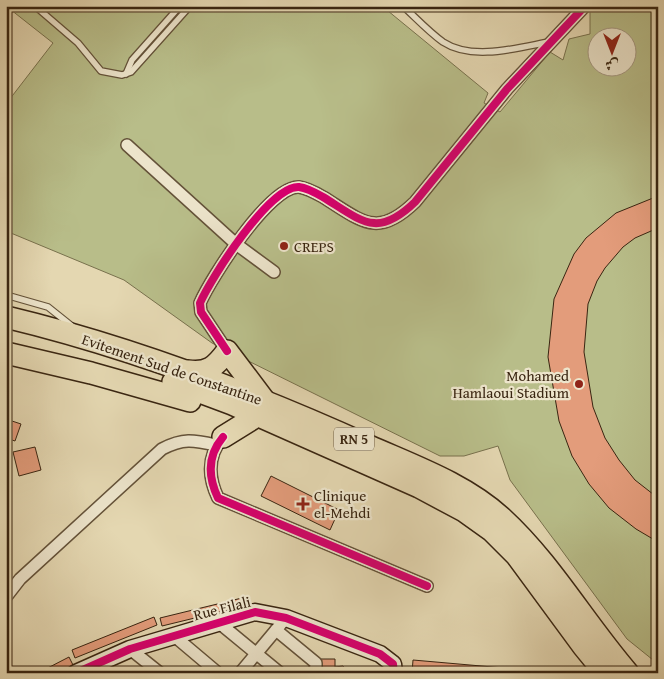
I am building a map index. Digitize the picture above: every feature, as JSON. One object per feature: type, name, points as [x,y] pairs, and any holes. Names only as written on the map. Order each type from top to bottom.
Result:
[{"type":"highway","name":"Evitement Sud de Constantine","points":[[6,317],[88,339],[175,369],[229,385],[413,465],[459,488],[486,504],[520,535],[540,557],[605,646],[628,673]]},
{"type":"highway","name":"Evitement Sud de Constantine","points":[[6,329],[61,344],[146,372],[232,404],[443,498],[492,531],[516,555],[605,673]]},
{"type":"highway","points":[[175,369],[196,372],[207,371],[217,364],[227,351],[264,400]]},
{"type":"highway","points":[[6,353],[91,373],[288,430]]},
{"type":"highway","points":[[219,441],[230,421],[225,411]]},
{"type":"highway","points":[[219,441],[252,419]]},
{"type":"street","points":[[227,351],[201,312],[200,303],[236,244],[268,205],[293,187],[300,187],[317,194],[374,225],[390,222],[402,215],[415,202],[507,89],[549,42],[585,6]]},
{"type":"street","points":[[127,145],[236,244],[274,272]]},
{"type":"street","points":[[6,597],[20,579],[162,449],[177,442],[190,440],[219,441],[210,466],[211,483],[218,498],[427,586]]},
{"type":"street","name":"Rue Filali","points":[[76,673],[130,649],[255,612],[281,624],[380,654],[393,664],[394,673]]},
{"type":"street","points":[[218,622],[280,673]]},
{"type":"street","points":[[240,673],[281,624],[316,663],[316,668],[312,673]]},
{"type":"street","points":[[173,635],[218,673]]},
{"type":"street","points":[[583,646],[601,673]]},
{"type":"street","points":[[130,649],[160,673]]},
{"type":"lane","points":[[35,6],[78,43],[102,70],[122,75],[131,72],[190,6]]},
{"type":"lane","points":[[126,74],[132,60],[180,6]]},
{"type":"lane","points":[[402,6],[444,43],[464,49],[482,52],[549,42]]},
{"type":"lane","points":[[6,295],[48,307],[88,339]]},
{"type":"green space","name":"CREPS","points":[[6,6],[382,6],[488,93],[484,103],[500,112],[550,52],[563,60],[569,39],[586,35],[586,78],[636,78],[636,28],[590,28],[590,11],[594,6],[658,6],[658,664],[627,639],[510,480],[498,446],[464,456],[440,456],[212,343],[124,280],[6,231],[6,104],[53,43]]},
{"type":"building","points":[[658,196],[658,228],[635,238],[623,247],[605,268],[597,281],[588,304],[584,352],[593,407],[605,438],[635,480],[658,498],[658,542],[636,529],[609,508],[589,484],[572,456],[559,421],[548,357],[554,299],[574,254],[586,238],[616,213]]},
{"type":"building","points":[[6,419],[21,424],[15,441],[6,438]]},
{"type":"building","points":[[35,447],[41,470],[19,476],[13,452]]},
{"type":"building","points":[[271,476],[339,510],[330,530],[261,496]]},
{"type":"building","points":[[246,597],[248,605],[162,626],[160,618]]},
{"type":"building","points":[[154,617],[157,625],[75,658],[72,650]]},
{"type":"building","points":[[69,657],[73,665],[57,673],[38,673]]},
{"type":"building","points":[[318,659],[335,659],[335,667],[343,666],[350,673],[319,673]]},
{"type":"building","points":[[413,660],[504,668],[504,673],[412,673]]},
{"type":"cycle path","points":[[227,351],[201,312],[200,303],[216,274],[243,235],[273,201],[287,190],[299,187],[314,192],[348,213],[369,222],[379,223],[390,220],[402,213],[415,202],[507,89],[585,6]]},
{"type":"cycle path","points":[[223,437],[214,452],[211,467],[212,482],[218,498],[427,586]]},
{"type":"cycle path","points":[[76,673],[130,649],[255,612],[286,618],[380,654],[393,664],[394,673]]},
{"type":"place","name":"CREPS","points":[[284,246]]},
{"type":"place","name":"Mohamed Hamlaoui Stadium","points":[[579,384]]},
{"type":"place","name":"Clinique el-Mehdi","points":[[303,504]]}]
